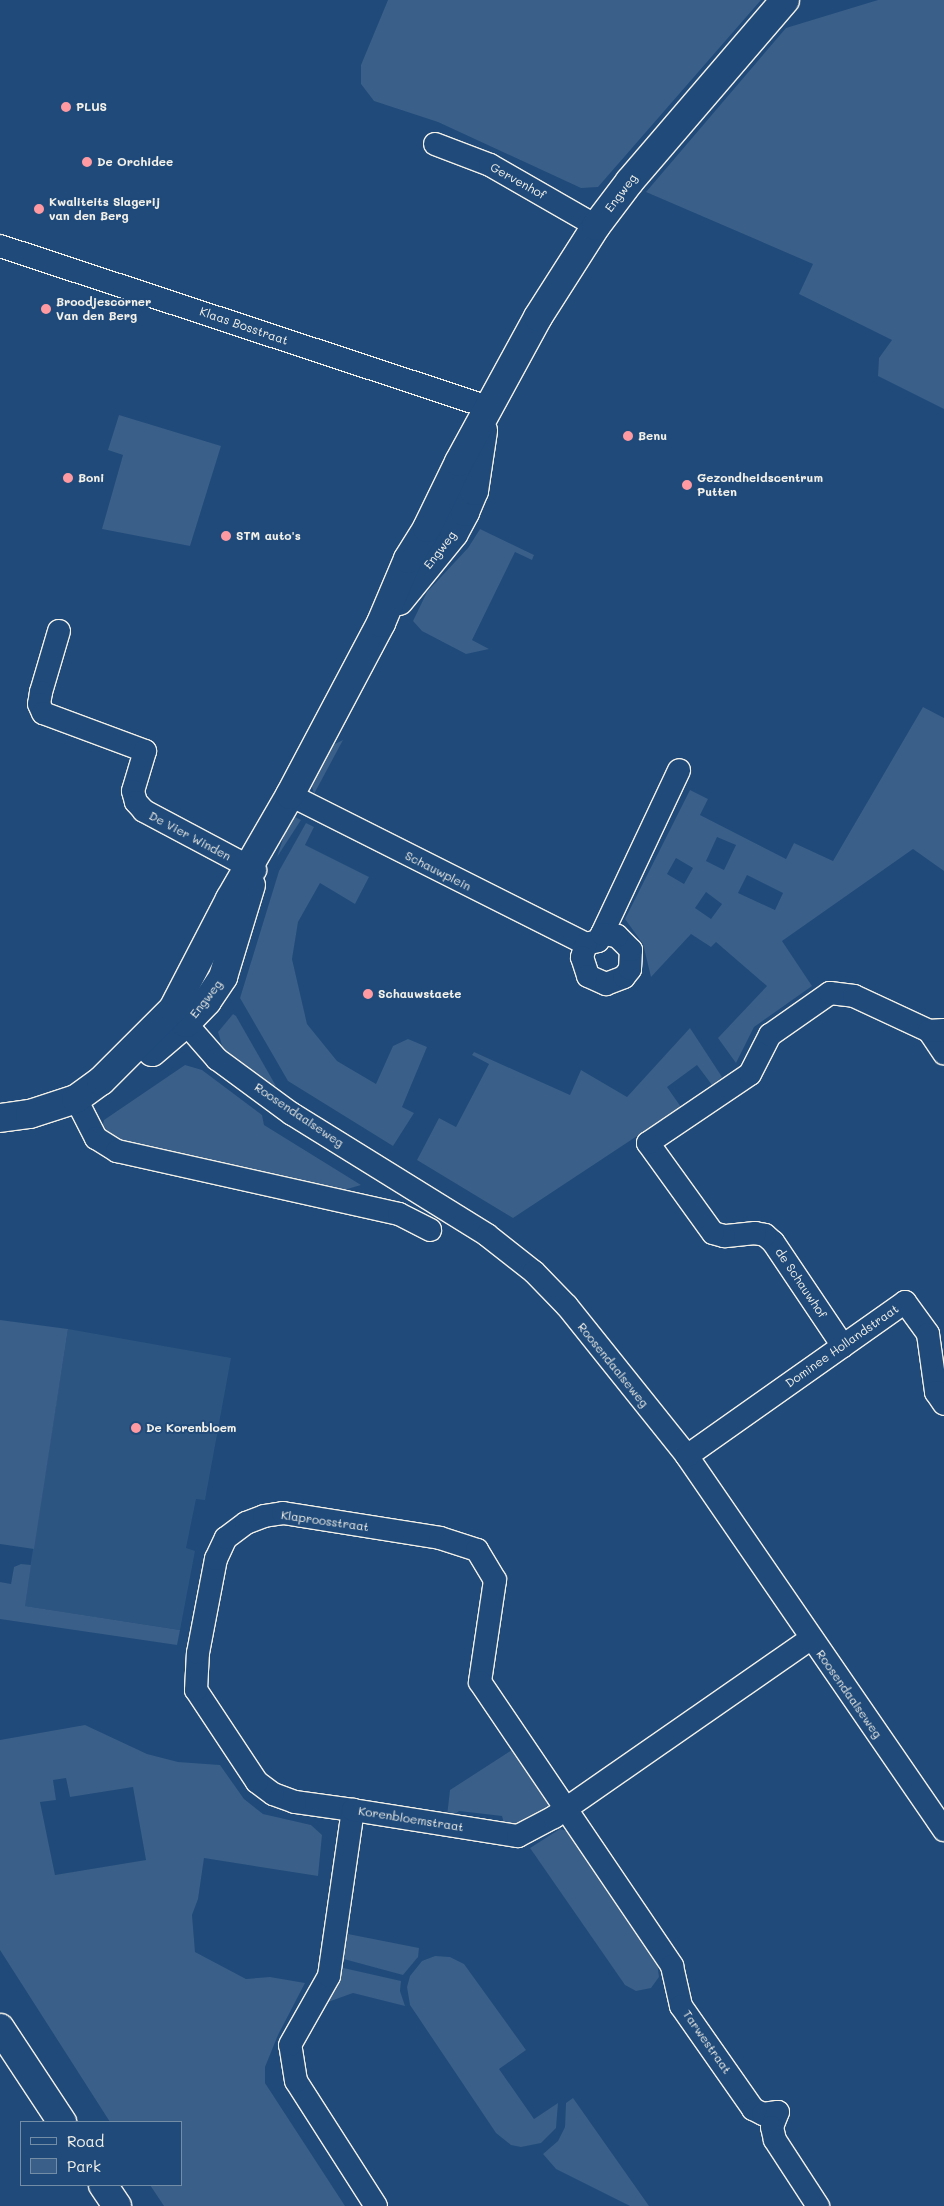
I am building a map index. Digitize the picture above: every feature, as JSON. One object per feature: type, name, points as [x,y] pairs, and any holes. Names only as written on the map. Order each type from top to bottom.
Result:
[{"type":"street","name":"Engweg","points":[[0,1118],[30,1114],[76,1100],[102,1081],[180,1016],[255,861],[381,623],[408,559],[427,528],[488,407],[538,317],[596,226],[665,139],[785,0]]},
{"type":"street","name":"Gervenhof","points":[[435,144],[490,165],[596,226]]},
{"type":"street","name":"Klaas Bosstraat","points":[[0,246],[488,407]]},
{"type":"street","name":"De Vier Winden","points":[[59,631],[41,692],[39,704],[43,713],[145,751],[133,791],[136,802],[144,811],[255,861]]},
{"type":"street","name":"Schauwplein","points":[[290,795],[594,939],[679,770]]},
{"type":"street","name":"de Schauwhof","points":[[843,1346],[773,1242],[765,1235],[755,1233],[724,1236],[713,1233],[648,1143],[750,1074],[770,1035],[830,994],[854,996],[936,1030]]},
{"type":"street","name":"Roosendaalseweg","points":[[180,1016],[217,1059],[292,1114],[487,1235],[534,1272],[567,1306],[686,1456],[810,1639],[944,1830]]},
{"type":"street","points":[[936,1030],[944,1053]]},
{"type":"street","points":[[76,1100],[96,1138],[117,1151],[400,1214],[430,1230]]},
{"type":"street","name":"Dominee Hollandstraat","points":[[686,1456],[905,1302],[928,1334],[936,1392],[944,1404]]},
{"type":"street","name":"Klaproosstraat","points":[[353,1810],[295,1802],[273,1794],[257,1782],[196,1690],[198,1653],[216,1559],[226,1538],[246,1523],[264,1516],[283,1513],[440,1538],[476,1550],[495,1580],[480,1682],[564,1808]]},
{"type":"street","name":"Korenbloemstraat","points":[[376,2206],[296,2081],[290,2045],[329,1976],[353,1810],[518,1836],[564,1808],[810,1639]]},
{"type":"street","name":"Tarwestraat","points":[[564,1808],[672,1966],[681,2006],[753,2109],[763,2114],[778,2112],[772,2127],[775,2140],[818,2206]]},
{"type":"street","points":[[0,2028],[61,2121]]},
{"type":"street","points":[[104,2186],[117,2206]]},
{"type":"shaded area","name":"De Korenbloem","points":[[68,1329],[231,1358],[205,1500],[196,1499],[186,1548],[195,1551],[180,1630],[24,1606]]},
{"type":"green space","points":[[388,0],[761,0],[598,187],[581,188],[438,122],[374,101],[361,84],[361,65]]},
{"type":"green space","points":[[878,0],[944,0],[944,409],[878,376],[879,358],[892,340],[799,294],[813,264],[646,192],[786,28]]},
{"type":"green space","points":[[119,415],[221,446],[190,546],[102,529],[123,455],[108,450]]},
{"type":"green space","points":[[480,529],[534,555],[532,560],[515,552],[472,640],[489,649],[466,654],[422,631],[413,621],[427,592],[468,548]]},
{"type":"green space","points":[[923,707],[944,718],[944,871],[913,849],[782,941],[812,986],[754,1027],[736,1063],[718,1038],[767,986],[716,942],[711,947],[691,934],[651,977],[643,944],[625,919],[690,790],[708,799],[700,815],[786,859],[794,843],[833,861]],"holes":[[[717,837],[736,845],[724,870],[706,861]],[[676,858],[693,868],[684,884],[667,874]],[[747,875],[783,893],[775,910],[738,893]],[[706,892],[722,904],[711,919],[695,908]]]},
{"type":"green space","points":[[343,740],[314,794],[311,783],[331,746]]},
{"type":"green space","points":[[293,816],[301,820],[277,857],[286,830]]},
{"type":"green space","points":[[306,823],[314,827],[305,845],[369,877],[355,904],[320,883],[298,922],[292,959],[307,1024],[337,1061],[376,1084],[393,1046],[408,1039],[427,1047],[402,1107],[414,1113],[393,1146],[288,1081],[240,998],[279,871]]},
{"type":"green space","points":[[233,1014],[236,1016],[276,1086],[269,1085],[224,1052],[218,1032]]},
{"type":"green space","points":[[690,1028],[722,1077],[712,1085],[697,1065],[667,1087],[681,1107],[513,1218],[417,1160],[439,1118],[456,1127],[489,1064],[472,1055],[474,1052],[570,1095],[581,1070],[627,1097]]},
{"type":"green space","points":[[185,1065],[202,1070],[262,1115],[264,1125],[361,1185],[337,1192],[112,1141],[102,1128],[104,1120]]},
{"type":"green space","points":[[0,1320],[68,1329],[34,1549],[0,1544]]},
{"type":"green space","points":[[21,1564],[31,1565],[25,1606],[180,1630],[177,1645],[0,1619],[0,1582],[11,1584],[14,1567]]},
{"type":"green space","points":[[85,1725],[147,1754],[178,1762],[220,1765],[244,1799],[263,1814],[311,1825],[322,1835],[318,1876],[204,1858],[198,1899],[192,1915],[195,1952],[246,1979],[270,1977],[305,1983],[278,2035],[265,2067],[265,2083],[345,2206],[164,2206],[151,2186],[182,2186],[182,2121],[109,2121],[0,1950],[0,1740]],"holes":[[[66,1778],[70,1797],[133,1787],[146,1860],[55,1875],[40,1802],[56,1800],[53,1780]]]},
{"type":"green space","points":[[512,1750],[550,1807],[515,1828],[505,1827],[502,1816],[459,1811],[452,1817],[447,1816],[450,1790]]},
{"type":"green space","points":[[560,1829],[567,1831],[657,1962],[659,1977],[651,1988],[636,1991],[625,1985],[530,1848]]},
{"type":"green space","points":[[348,1934],[419,1948],[418,1957],[403,1975],[340,1958],[344,1936]]},
{"type":"green space","points":[[435,1956],[450,1957],[464,1964],[526,2050],[499,2069],[534,2119],[558,2103],[556,2128],[541,2143],[521,2147],[511,2145],[496,2133],[410,2005],[407,1987],[410,1976],[422,1961]]},
{"type":"green space","points":[[339,1967],[401,1981],[400,1991],[405,2006],[353,1993],[328,2002]]},
{"type":"green space","points":[[573,2098],[649,2206],[630,2206],[556,2169],[543,2154],[558,2141],[565,2127],[566,2103]]},
{"type":"place","name":"PLUS","points":[[66,107]]},
{"type":"place","name":"De Orchidee","points":[[87,162]]},
{"type":"place","name":"Kwaliteits Slagerij van den Berg","points":[[39,209]]},
{"type":"place","name":"Broodjescorner Van den Berg","points":[[46,309]]},
{"type":"place","name":"Benu","points":[[628,436]]},
{"type":"place","name":"Boni","points":[[68,478]]},
{"type":"place","name":"Gezondheidscentrum Putten","points":[[687,485]]},
{"type":"place","name":"STM auto's","points":[[226,536]]},
{"type":"place","name":"Schauwstaete","points":[[368,994]]},
{"type":"place","name":"De Korenbloem","points":[[136,1428]]}]
